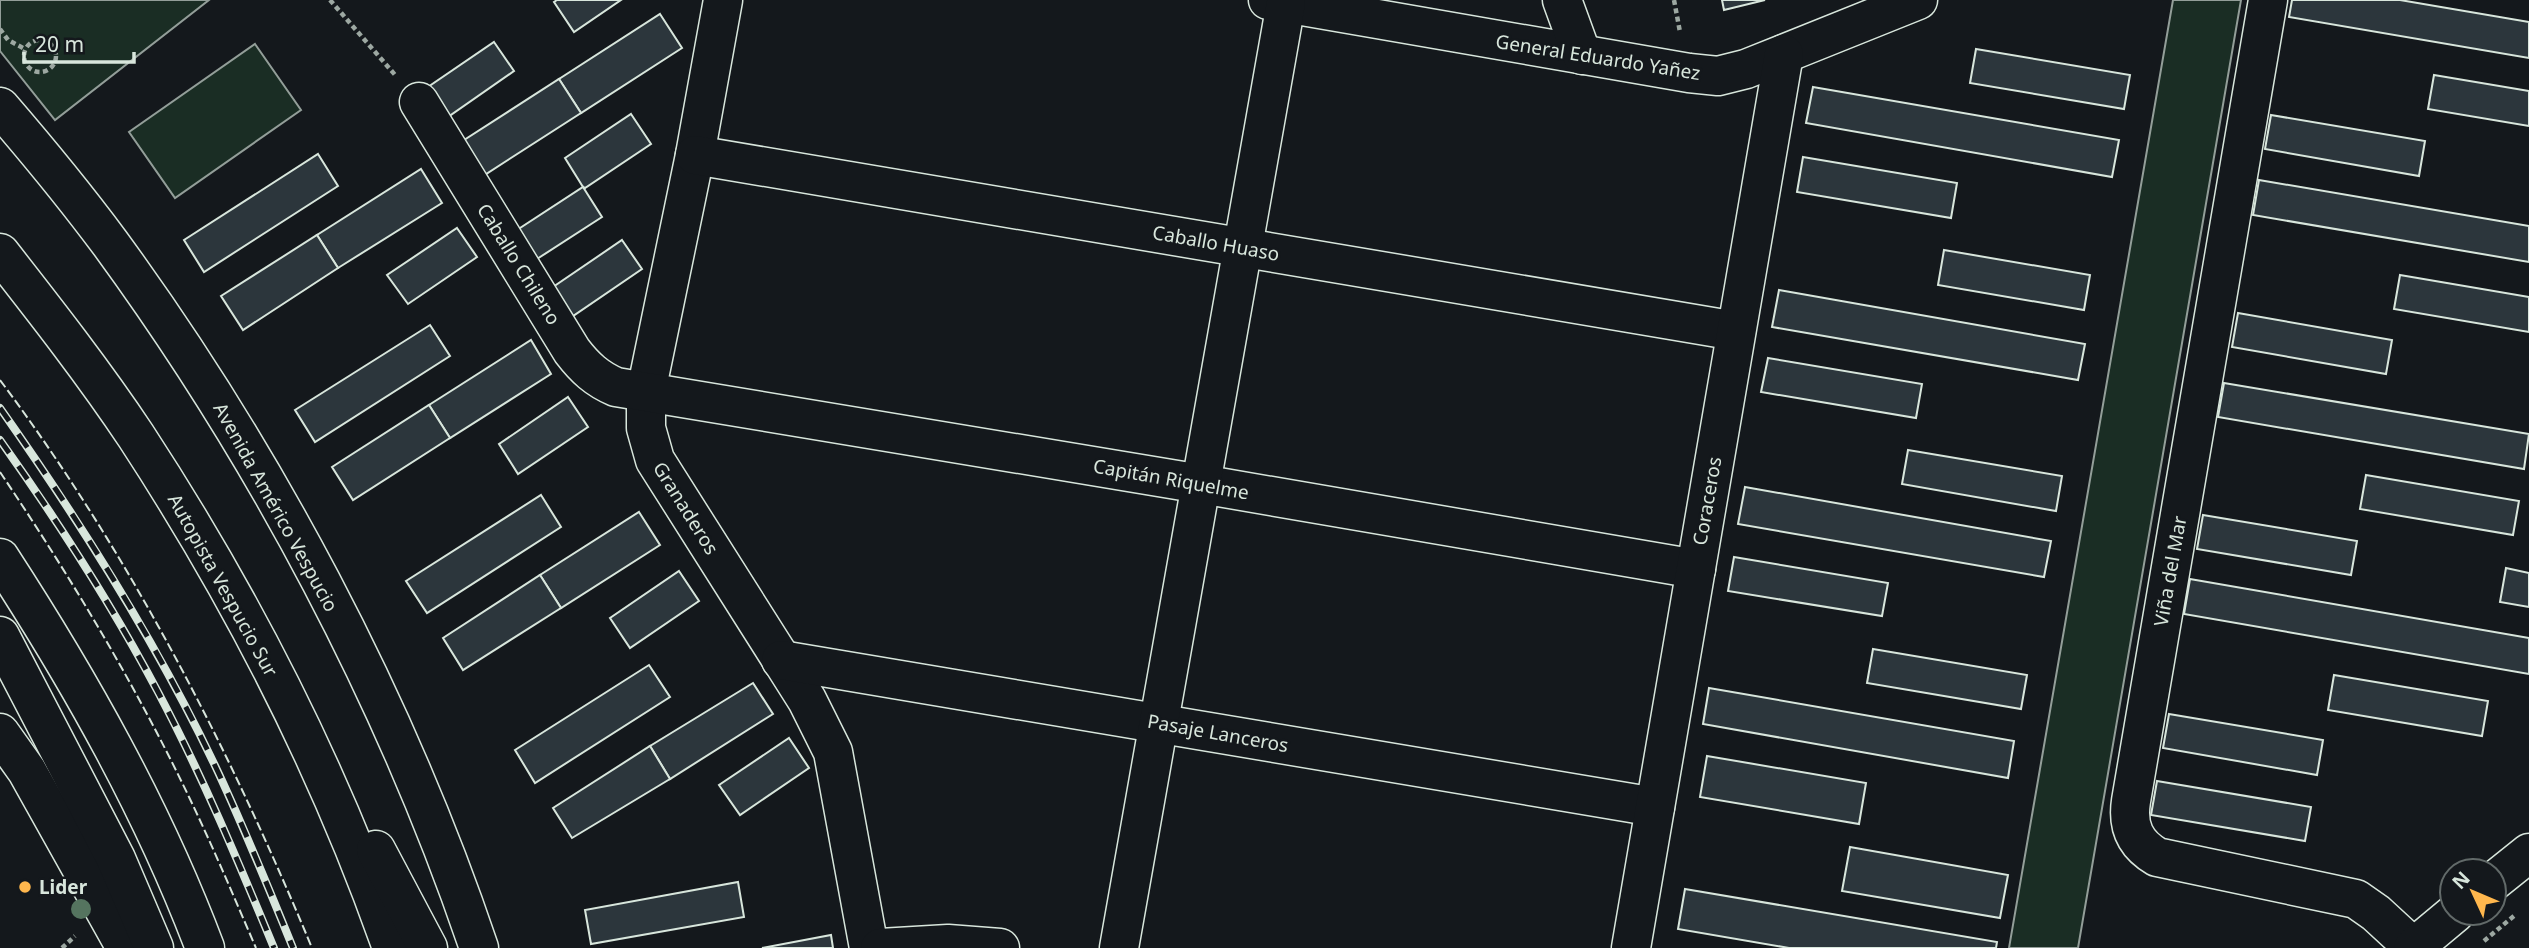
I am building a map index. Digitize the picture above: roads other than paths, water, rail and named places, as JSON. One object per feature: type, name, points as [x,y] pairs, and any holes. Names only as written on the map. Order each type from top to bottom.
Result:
[{"type":"main road","name":"Granaderos","points":[[723,0],[695,155],[646,392],[646,428],[655,460],[807,700],[833,752],[869,948]]},
{"type":"main road","points":[[1562,0],[1582,55]]},
{"type":"main road","name":"General Eduardo Yañez","points":[[1277,2],[1689,74],[1718,76],[1746,69],[1918,0]]},
{"type":"main road","name":"Viña del Mar","points":[[2268,0],[2129,815],[2131,828],[2145,850],[2157,858],[2356,899],[2376,913],[2413,948]]},
{"type":"main road","points":[[1119,948],[1243,248],[1277,2]]},
{"type":"main road","name":"Coraceros","points":[[1631,948],[1784,54]]},
{"type":"main road","name":"Caballo Chileno","points":[[419,102],[584,367],[599,380],[616,387],[646,392]]},
{"type":"main road","name":"Avenida Américo Vespucio","points":[[0,107],[110,243],[214,398],[263,479],[316,574],[394,735],[431,820],[479,948]]},
{"type":"main road","name":"Caballo Huaso","points":[[695,155],[1736,331]]},
{"type":"main road","name":"Autopista Vespucio Sur","points":[[0,253],[90,371],[181,506],[258,644],[319,768],[354,848],[392,948]]},
{"type":"main road","name":"Capitán Riquelme","points":[[646,392],[1696,569]]},
{"type":"main road","points":[[0,558],[44,626],[115,752],[175,875],[205,948]]},
{"type":"main road","points":[[0,636],[116,859],[154,948]]},
{"type":"main road","name":"Pasaje Lanceros","points":[[781,660],[1655,807]]},
{"type":"main road","points":[[0,733],[27,771],[126,948]]},
{"type":"main road","points":[[319,768],[375,848],[428,948]]},
{"type":"main road","points":[[2508,870],[2529,853]]},
{"type":"main road","points":[[2413,948],[2438,927]]},
{"type":"main road","points":[[880,948],[948,944],[1000,948]]},
{"type":"railway","points":[[0,408],[89,540],[170,677],[228,794],[293,948]]},
{"type":"railway","points":[[0,440],[83,563],[158,692],[205,787],[274,948]]},
{"type":"place","name":"Lider","points":[[25,887]]}]
